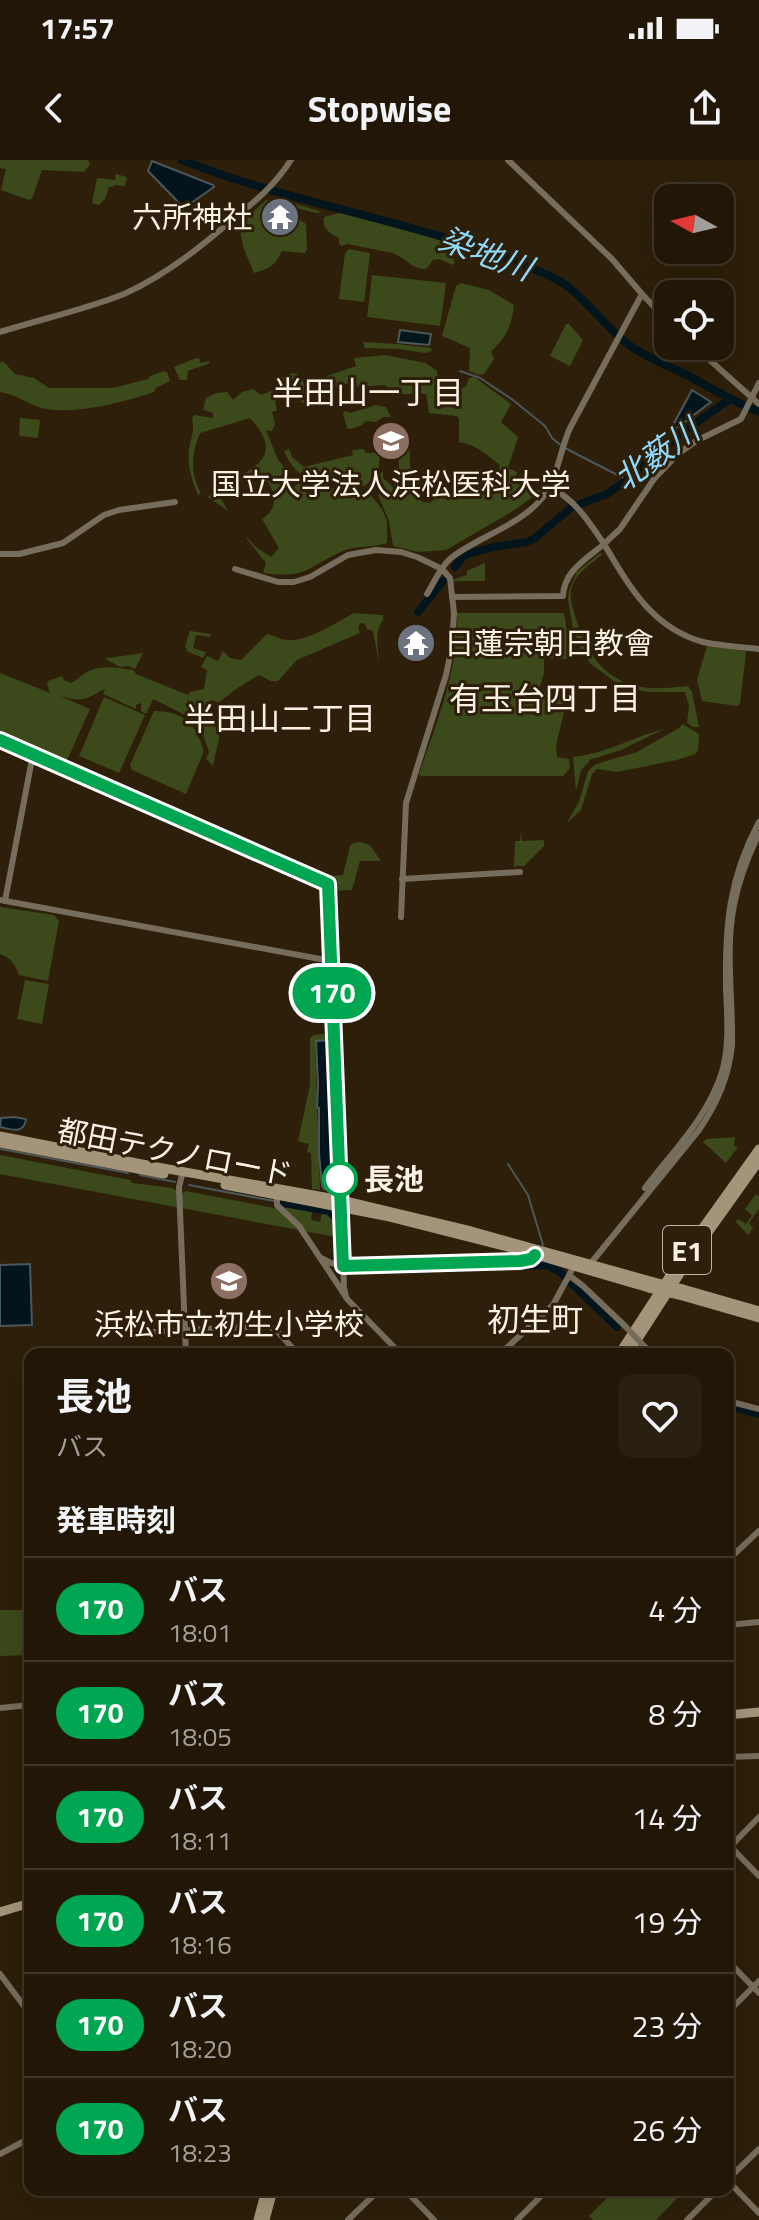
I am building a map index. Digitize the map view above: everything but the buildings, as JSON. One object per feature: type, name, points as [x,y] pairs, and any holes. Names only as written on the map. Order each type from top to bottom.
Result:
[{"type":"highway","name":"都田テクノロード","points":[[0,1136],[182,1174],[277,1199],[341,1203],[575,1266],[759,1311]]},
{"type":"highway","name":"都田テクノロード","points":[[0,1143],[442,1223],[591,1263],[652,1285]]},
{"type":"highway","name":"E1","points":[[623,1348],[684,1254],[759,1149]]},
{"type":"highway","name":"E1","points":[[632,1348],[690,1258],[759,1161]]},
{"type":"highway","name":"都田テクノロード","points":[[681,1292],[759,1318]]},
{"type":"highway","points":[[734,1714],[759,1712]]},
{"type":"highway","points":[[0,1912],[24,1905]]},
{"type":"highway","points":[[258,2220],[264,2196]]},
{"type":"highway","points":[[265,2220],[271,2196]]},
{"type":"street","points":[[0,332],[90,306],[136,287],[182,261],[272,186],[291,160]]},
{"type":"street","points":[[508,160],[604,252],[654,307]]},
{"type":"street","points":[[401,917],[406,803],[451,656],[452,597],[446,574],[449,559],[530,508],[543,496],[562,446],[642,294]]},
{"type":"street","points":[[709,360],[754,403]]},
{"type":"street","points":[[452,597],[563,596],[569,575],[624,525],[654,479],[678,454],[696,441],[738,422],[754,403],[759,383]]},
{"type":"street","points":[[549,486],[577,505],[640,601],[663,622],[704,642],[759,649]]},
{"type":"street","points":[[0,554],[24,553],[63,543],[104,515],[119,510],[175,502]]},
{"type":"street","points":[[235,569],[278,582],[294,582],[310,577],[348,555],[376,550],[417,557],[446,574]]},
{"type":"street","points":[[427,594],[446,574]]},
{"type":"street","points":[[0,740],[327,882],[342,1268],[346,1297]]},
{"type":"street","points":[[33,754],[3,900],[331,961]]},
{"type":"street","points":[[645,1188],[704,1112],[720,1078],[726,1045],[725,946],[728,908],[739,864],[759,822]]},
{"type":"street","points":[[591,1263],[699,1130],[722,1090],[732,1045],[730,946],[734,907],[745,866],[759,834]]},
{"type":"street","points":[[402,879],[520,872]]},
{"type":"street","points":[[182,1174],[179,1187],[186,1348]]},
{"type":"street","points":[[277,1199],[346,1297],[393,1348]]},
{"type":"street","points":[[321,1258],[342,1268],[520,1261],[535,1255]]},
{"type":"street","points":[[506,1348],[553,1305],[575,1266]]},
{"type":"street","points":[[569,1278],[583,1286],[646,1348]]},
{"type":"street","points":[[131,1333],[268,1326],[293,1348]]},
{"type":"street","points":[[734,1403],[759,1409]]},
{"type":"street","points":[[734,1554],[759,1531]]},
{"type":"street","points":[[734,1624],[759,1622]]},
{"type":"street","points":[[0,1708],[24,1706]]},
{"type":"street","points":[[734,1757],[759,1756]]},
{"type":"street","points":[[734,1841],[759,1817]]},
{"type":"street","points":[[734,1851],[759,1876]]},
{"type":"street","points":[[734,1966],[757,1987],[734,2007]]},
{"type":"street","points":[[0,1974],[24,2006]]},
{"type":"street","points":[[0,2154],[24,2141]]},
{"type":"street","points":[[734,2174],[759,2149]]},
{"type":"street","points":[[734,2186],[759,2213]]},
{"type":"street","points":[[348,2220],[373,2196]]},
{"type":"street","points":[[411,2196],[434,2220]]},
{"type":"street","points":[[517,2220],[541,2196]]},
{"type":"street","points":[[687,2220],[711,2196]]},
{"type":"green space","points":[[0,160],[88,160],[90,164],[84,172],[42,170],[29,200],[1,190],[6,169],[0,168]]},
{"type":"green space","points":[[116,174],[127,177],[125,186],[109,187],[99,205],[92,203],[97,178],[115,180]]},
{"type":"green space","points":[[266,200],[287,201],[322,212],[292,207],[277,210],[274,219],[277,221],[283,222],[287,217],[294,216],[306,224],[307,249],[305,253],[282,251],[271,266],[254,273],[243,247],[239,225]]},
{"type":"green space","points":[[339,213],[385,221],[451,242],[455,262],[453,265],[439,259],[433,260],[426,269],[392,253],[348,244],[342,246],[339,238],[324,225],[324,217]]},
{"type":"green space","points":[[349,249],[370,253],[364,302],[339,299],[345,253]]},
{"type":"green space","points":[[372,275],[446,283],[440,326],[367,317]]},
{"type":"green space","points":[[461,283],[489,290],[514,305],[507,331],[491,351],[494,359],[484,374],[469,371],[470,348],[442,336],[456,286]]},
{"type":"green space","points":[[566,324],[583,340],[570,366],[550,356]]},
{"type":"green space","points":[[363,342],[431,348],[432,351],[365,348]]},
{"type":"green space","points":[[385,355],[426,363],[437,371],[438,380],[461,389],[469,378],[474,377],[511,404],[501,422],[518,437],[508,468],[517,472],[515,483],[541,491],[446,550],[418,552],[393,546],[389,521],[378,495],[385,487],[380,480],[367,488],[383,471],[383,478],[405,493],[415,490],[420,475],[417,498],[430,503],[439,494],[474,496],[480,478],[495,477],[500,465],[476,448],[459,442],[457,416],[429,413],[426,394],[402,394],[384,385],[359,387],[354,382],[332,388],[327,376],[356,366],[354,358]]},
{"type":"green space","points":[[196,358],[200,363],[210,363],[188,371],[187,380],[180,380],[174,367]]},
{"type":"green space","points":[[3,361],[15,374],[34,378],[49,388],[113,388],[148,379],[164,371],[170,381],[154,392],[113,404],[54,410],[0,392],[0,363]]},
{"type":"green space","points":[[292,373],[302,379],[308,399],[301,402],[295,392],[278,397],[275,402],[277,410],[272,412],[275,424],[272,431],[266,430],[278,460],[287,470],[285,489],[299,483],[316,489],[346,487],[369,493],[387,521],[387,543],[348,549],[299,573],[263,573],[266,563],[247,537],[271,557],[279,548],[262,519],[274,501],[268,482],[258,471],[221,494],[228,511],[208,497],[255,466],[263,457],[266,447],[262,434],[250,418],[200,433],[193,463],[201,493],[198,495],[189,462],[192,418],[194,415],[213,418],[213,413],[203,410],[206,398],[216,393],[227,392],[233,400],[242,392],[253,389],[261,395],[277,389],[281,378]]},
{"type":"green space","points":[[376,405],[386,407],[391,417],[347,428],[345,411],[350,413]]},
{"type":"green space","points":[[20,418],[40,420],[38,438],[19,436]]},
{"type":"green space","points":[[386,440],[409,441],[409,487],[404,487],[400,482],[398,451],[385,453],[379,460],[379,468],[365,486],[308,478],[291,464],[284,451],[289,449],[292,457],[304,467],[353,455],[352,450],[377,453]]},
{"type":"green space","points":[[600,553],[577,576],[571,591],[573,609],[588,647],[603,668],[624,682],[650,688],[688,686],[699,727],[687,723],[689,706],[685,692],[648,692],[622,687],[591,664],[582,652],[573,629],[569,590],[577,572]]},
{"type":"green space","points":[[485,563],[485,581],[453,582],[467,575],[467,571]]},
{"type":"green space","points":[[354,613],[383,615],[377,646],[379,664],[373,631],[361,623],[358,627],[360,633],[297,660],[278,681],[259,675],[218,703],[212,700],[197,709],[191,709],[187,696],[187,716],[153,699],[146,714],[141,711],[141,703],[136,705],[136,709],[103,694],[105,689],[84,699],[60,696],[90,709],[65,765],[0,737],[0,673],[50,693],[48,681],[62,676],[71,683],[93,670],[116,668],[133,670],[136,674],[188,695],[204,689],[207,670],[201,667],[207,656],[218,661],[223,651],[230,658],[241,660],[267,634],[285,640],[300,639]]},
{"type":"green space","points":[[457,613],[564,613],[570,650],[567,659],[544,658],[539,690],[568,696],[556,745],[557,757],[569,759],[570,768],[563,776],[420,776],[451,675]]},
{"type":"green space","points":[[190,631],[211,634],[210,637],[196,635],[193,648],[206,652],[203,658],[188,652],[185,646]]},
{"type":"green space","points":[[707,646],[746,653],[740,704],[737,706],[702,701],[697,680]]},
{"type":"green space","points":[[143,653],[135,669],[120,667],[106,657],[108,658]]},
{"type":"green space","points":[[104,697],[145,715],[119,773],[79,756]]},
{"type":"green space","points":[[154,711],[187,720],[204,751],[186,794],[132,770],[130,765]]},
{"type":"green space","points":[[194,720],[219,728],[213,766],[206,759],[209,752],[201,729]]},
{"type":"green space","points":[[683,724],[699,734],[695,754],[617,772],[597,769],[592,774],[581,810],[567,823],[579,802],[588,771],[596,764],[637,752]]},
{"type":"green space","points":[[664,729],[621,750],[589,760],[581,770],[576,791],[573,757]]},
{"type":"green space","points":[[521,831],[522,841],[544,840],[544,846],[524,866],[514,869],[515,841],[520,841]]},
{"type":"green space","points":[[360,842],[370,845],[381,861],[360,861],[352,890],[331,891],[331,876],[343,875],[350,846]]},
{"type":"green space","points":[[0,907],[54,915],[59,921],[48,981],[19,975],[12,962],[0,954]]},
{"type":"green space","points":[[25,980],[49,984],[42,1024],[17,1019]]},
{"type":"green space","points":[[331,1033],[331,1039],[315,1041],[320,1190],[312,1189],[311,1153],[307,1152],[309,1144],[298,1141],[310,1085],[310,1038]]},
{"type":"green space","points":[[735,1137],[734,1146],[738,1147],[726,1163],[703,1142],[707,1139]]},
{"type":"green space","points":[[0,1155],[130,1180],[132,1183],[173,1188],[181,1194],[186,1191],[312,1212],[311,1220],[320,1222],[322,1213],[328,1214],[335,1220],[336,1237],[0,1174]]},
{"type":"green space","points":[[756,1194],[759,1209],[749,1223],[753,1228],[748,1235],[736,1222],[738,1219],[746,1224],[752,1215],[745,1209]]},
{"type":"green space","points":[[0,1610],[24,1610],[24,1655],[0,1656]]},
{"type":"green space","points":[[609,2196],[679,2196],[656,2220],[593,2220],[589,2216]]},
{"type":"water","points":[[152,161],[214,187],[184,208],[148,171]]},
{"type":"water","points":[[400,330],[431,334],[429,345],[398,342]]},
{"type":"water","points":[[692,390],[711,402],[675,429],[672,427]]},
{"type":"water","name":"長池","points":[[331,1040],[337,1189],[330,1193],[322,1186],[316,1041]]},
{"type":"water","points":[[1,1118],[26,1119],[23,1127],[16,1130],[0,1127]]},
{"type":"water","points":[[30,1264],[32,1325],[0,1326],[0,1265]]},
{"type":"waterway","name":"染地川","points":[[182,160],[274,191],[461,243],[552,277],[573,291],[636,350],[759,412]]},
{"type":"waterway","points":[[460,371],[480,378],[513,400],[545,426],[552,438],[563,447],[627,480]]},
{"type":"waterway","name":"北薮川","points":[[455,567],[468,554],[535,538],[572,507],[607,494],[627,480],[683,432],[730,399]]},
{"type":"waterway","points":[[418,612],[443,581]]},
{"type":"waterway","points":[[1,1149],[128,1173]]},
{"type":"waterway","points":[[508,1164],[528,1195],[543,1245]]},
{"type":"waterway","points":[[140,1175],[175,1182]]},
{"type":"waterway","points":[[189,1185],[274,1201]]},
{"type":"waterway","points":[[279,1202],[329,1211],[337,1219],[339,1270],[546,1265],[559,1271],[617,1327]]},
{"type":"waterway","points":[[734,1408],[759,1414]]},
{"type":"bus line","name":"170","points":[[0,740],[328,884],[343,1266],[520,1261],[535,1255]]},
{"type":"place","name":"六所神社","points":[[280,217]]},
{"type":"place","name":"国立大学法人浜松医科大学","points":[[391,441]]},
{"type":"place","name":"日蓮宗朝日教會","points":[[416,643]]},
{"type":"place","name":"長池","points":[[340,1179]]},
{"type":"place","name":"浜松市立初生小学校","points":[[229,1281]]},
{"type":"district","name":"半田山一丁目","points":[[368,392]]},
{"type":"district","name":"有玉台四丁目","points":[[545,698]]},
{"type":"district","name":"半田山二丁目","points":[[280,718]]},
{"type":"district","name":"初生町","points":[[535,1319]]}]
